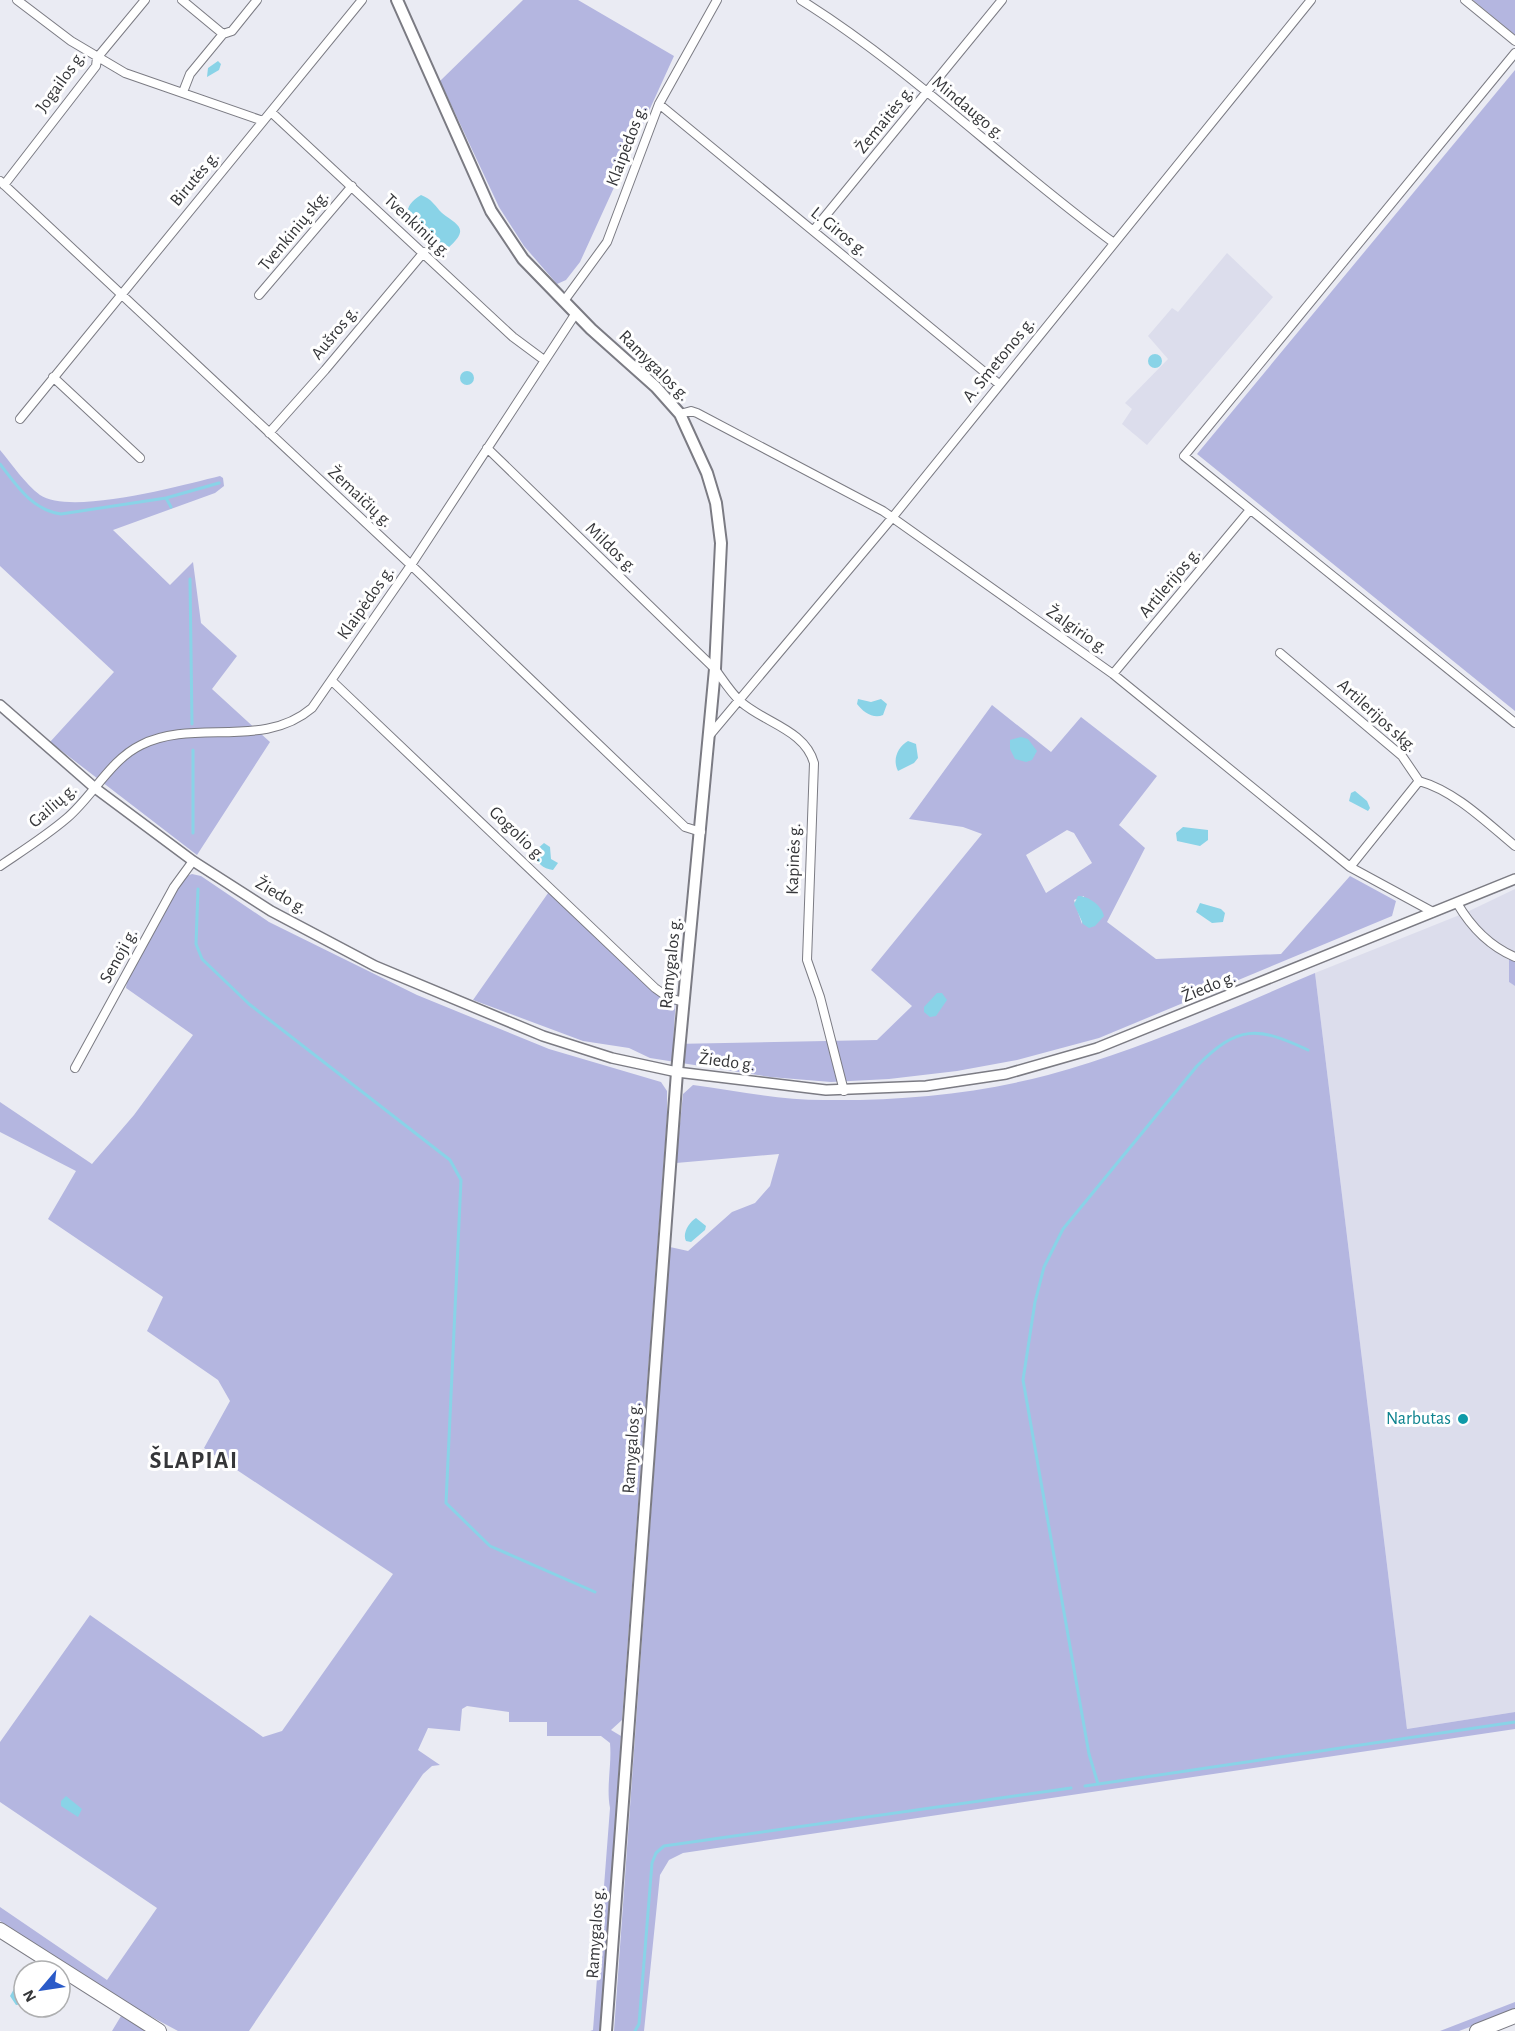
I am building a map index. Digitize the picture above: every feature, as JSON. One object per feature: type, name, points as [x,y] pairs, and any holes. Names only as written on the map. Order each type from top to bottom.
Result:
[{"type":"highway","points":[[0,1930],[159,2031]]},
{"type":"highway","points":[[1477,2031],[1515,2016]]},
{"type":"main road","name":"Ramygalos g.","points":[[397,0],[491,211],[523,259],[576,313],[656,387],[680,414],[707,473],[716,503],[721,543],[715,669],[677,1072],[606,2031]]},
{"type":"street","points":[[17,0],[97,58],[126,73],[263,121]]},
{"type":"street","name":"Jogailos g.","points":[[2,183],[96,66],[97,58],[146,0]]},
{"type":"street","points":[[182,0],[223,34]]},
{"type":"street","points":[[183,92],[190,74],[223,34],[232,31],[257,0]]},
{"type":"street","name":"Birutės g.","points":[[20,419],[120,293],[362,0]]},
{"type":"street","name":"Klaipėdos g.","points":[[564,301],[607,242],[658,104],[717,0]]},
{"type":"street","name":"Mindaugo g.","points":[[801,0],[832,19],[927,93],[1068,210],[1114,243]]},
{"type":"street","name":"Žemaitės g.","points":[[813,231],[1002,0]]},
{"type":"street","name":"A. Smetonos g.","points":[[708,737],[892,518],[1311,0]]},
{"type":"street","points":[[1465,0],[1515,41]]},
{"type":"street","points":[[1515,53],[1184,456],[1249,511],[1300,548],[1515,723]]},
{"type":"street","name":"L. Giros g.","points":[[658,104],[999,384]]},
{"type":"street","name":"Tvenkinių g.","points":[[270,112],[424,252],[513,337],[544,360]]},
{"type":"street","name":"Žemaičių g.","points":[[2,183],[411,565],[685,827],[700,832]]},
{"type":"street","name":"Tvenkinių skg.","points":[[260,295],[352,186]]},
{"type":"street","name":"Aušros g.","points":[[268,433],[325,370],[424,252]]},
{"type":"street","name":"Klaipėdos g.","points":[[95,788],[121,759],[141,744],[161,738],[286,725],[312,708],[411,565],[576,313]]},
{"type":"street","points":[[53,377],[140,458]]},
{"type":"street","name":"Žalgirio g.","points":[[680,414],[691,411],[697,413],[892,518],[1113,674],[1350,867],[1380,886],[1433,912]]},
{"type":"street","name":"Mildos g.","points":[[487,448],[715,669]]},
{"type":"street","name":"Artilerijos g.","points":[[1113,674],[1249,511]]},
{"type":"street","name":"Artilerijos skg.","points":[[1280,653],[1402,756],[1419,781],[1350,867]]},
{"type":"street","name":"Kapinės g.","points":[[715,669],[740,701],[800,739],[810,749],[814,763],[807,960],[820,997],[844,1091]]},
{"type":"street","name":"Gogolio g.","points":[[332,681],[655,988],[669,998],[684,1002]]},
{"type":"street","name":"Žiedo g.","points":[[0,705],[95,788],[193,861],[271,911],[375,966],[543,1036],[600,1055],[677,1072],[844,1091],[926,1086],[1006,1074],[1097,1048],[1225,999],[1515,879]]},
{"type":"street","points":[[1419,781],[1430,783],[1467,807],[1515,846]]},
{"type":"street","name":"Gailių g.","points":[[0,866],[67,818],[95,788]]},
{"type":"street","name":"Senoji g.","points":[[75,1068],[174,887],[193,861]]},
{"type":"street","points":[[1457,903],[1473,928],[1493,945],[1515,957]]},
{"type":"shaded area","points":[[523,0],[578,0],[674,56],[580,262],[566,280],[557,284],[524,246],[499,207],[440,81]]},
{"type":"shaded area","points":[[1473,0],[1515,0],[1515,35]]},
{"type":"shaded area","points":[[218,61],[221,64],[219,70],[207,77],[208,68]]},
{"type":"shaded area","points":[[1515,70],[1515,711],[1197,454]]},
{"type":"shaded area","points":[[421,195],[457,224],[460,231],[459,236],[448,248],[432,249],[419,236],[410,222],[408,208]]},
{"type":"shaded area","points":[[1227,253],[1273,297],[1147,445],[1122,424],[1132,409],[1125,403],[1168,359],[1148,336],[1172,308],[1178,312]]},
{"type":"shaded area","points":[[1152,354],[1158,354],[1162,361],[1158,368],[1152,368],[1148,364],[1148,358]]},
{"type":"shaded area","points":[[464,371],[470,371],[474,378],[470,385],[464,385],[460,381],[460,375]]},
{"type":"shaded area","points":[[0,450],[34,490],[55,501],[101,501],[155,492],[220,476],[223,478],[224,486],[215,493],[113,530],[170,585],[193,562],[201,623],[237,656],[212,689],[270,742],[197,855],[50,742],[114,672],[0,566]]},
{"type":"shaded area","points":[[858,699],[871,702],[881,699],[887,704],[883,715],[876,716],[865,712],[857,704]]},
{"type":"shaded area","points":[[992,705],[1051,752],[1081,717],[1157,776],[1119,825],[1145,848],[1107,922],[1156,959],[1281,954],[1350,876],[1396,901],[1392,916],[1099,1038],[1017,1060],[957,1071],[889,1079],[831,1082],[770,1077],[650,1058],[629,1048],[583,1041],[473,1000],[553,886],[657,986],[676,996],[673,1044],[877,1040],[912,1006],[871,970],[982,834],[963,827],[909,819]],"holes":[[[1067,830],[1074,833],[1092,863],[1046,893],[1026,855]],[[1084,896],[1082,924],[1074,900]]]},
{"type":"shaded area","points":[[1021,737],[1028,739],[1037,751],[1032,760],[1026,762],[1015,759],[1010,749],[1010,740]]},
{"type":"shaded area","points":[[908,741],[916,744],[918,758],[914,763],[898,771],[897,754]]},
{"type":"shaded area","points":[[1355,791],[1367,801],[1370,808],[1368,811],[1349,801],[1351,793]]},
{"type":"shaded area","points":[[1183,827],[1208,830],[1208,840],[1200,846],[1177,841],[1176,833]]},
{"type":"shaded area","points":[[544,843],[550,847],[551,859],[558,863],[553,870],[542,866],[536,858],[536,850]]},
{"type":"shaded area","points":[[192,874],[201,876],[269,922],[417,995],[549,1049],[661,1082],[667,1091],[622,1720],[611,1730],[621,1736],[602,2031],[590,2031],[593,2030],[610,1808],[610,1743],[601,1736],[547,1736],[547,1722],[509,1722],[509,1712],[467,1706],[462,1709],[460,1731],[428,1728],[418,1750],[440,1765],[432,1766],[423,1774],[249,2031],[178,2031],[135,2008],[72,1967],[72,1959],[59,1959],[0,1921],[0,1907],[107,1980],[157,1908],[0,1802],[0,1742],[90,1615],[263,1737],[282,1731],[393,1574],[204,1448],[230,1401],[218,1380],[147,1331],[163,1297],[48,1219],[76,1171],[0,1132],[0,1102],[92,1164],[134,1115],[193,1035],[126,988],[128,974],[184,877]]},
{"type":"shaded area","points":[[1515,889],[1515,953],[1509,982],[1515,986],[1515,1712],[1407,1729],[1315,973],[1467,912]]},
{"type":"shaded area","points":[[1078,896],[1091,900],[1103,912],[1104,916],[1095,926],[1089,928],[1083,924],[1074,904]]},
{"type":"shaded area","points":[[1200,903],[1221,909],[1225,913],[1223,922],[1212,923],[1196,912]]},
{"type":"shaded area","points":[[1509,950],[1515,953],[1515,986],[1509,982]]},
{"type":"shaded area","points":[[1315,973],[1407,1729],[1515,1712],[1515,1729],[683,1853],[669,1860],[660,1875],[644,2031],[614,2031],[670,1247],[688,1251],[732,1212],[755,1203],[770,1186],[779,1154],[676,1163],[683,1094],[693,1085],[808,1100],[909,1098],[965,1092],[1021,1082],[1116,1054]]},
{"type":"shaded area","points":[[937,993],[942,993],[947,1000],[936,1016],[930,1017],[924,1012],[924,1007]]},
{"type":"shaded area","points":[[696,1218],[706,1226],[705,1230],[691,1242],[686,1241],[687,1228]]},
{"type":"shaded area","points":[[66,1796],[82,1809],[78,1817],[61,1806],[61,1801]]},
{"type":"shaded area","points":[[1515,2002],[1515,2010],[1459,2031],[1440,2031]]},
{"type":"shaded area","points":[[121,2016],[147,2031],[112,2031]]},
{"type":"waterway","points":[[0,464],[33,502],[51,512],[61,514],[166,498],[219,483]]},
{"type":"waterway","points":[[166,498],[171,507]]},
{"type":"waterway","points":[[190,579],[192,724]]},
{"type":"waterway","points":[[193,750],[193,833]]},
{"type":"waterway","points":[[198,889],[196,944],[202,959],[249,1004],[450,1160],[461,1180],[446,1503],[490,1546],[595,1592]]},
{"type":"waterway","points":[[1098,1784],[1089,1754],[1023,1380],[1035,1302],[1044,1267],[1063,1229],[1197,1066],[1211,1053],[1224,1043],[1249,1034],[1275,1037],[1308,1050]]},
{"type":"waterway","points":[[1085,1786],[1515,1722]]},
{"type":"waterway","points":[[635,2031],[639,2024],[652,1863],[656,1853],[664,1846],[1071,1788]]},
{"type":"place","name":"Narbutas","points":[[1463,1419]]},
{"type":"district","name":"ŠLAPIAI","points":[[194,1461]]}]
